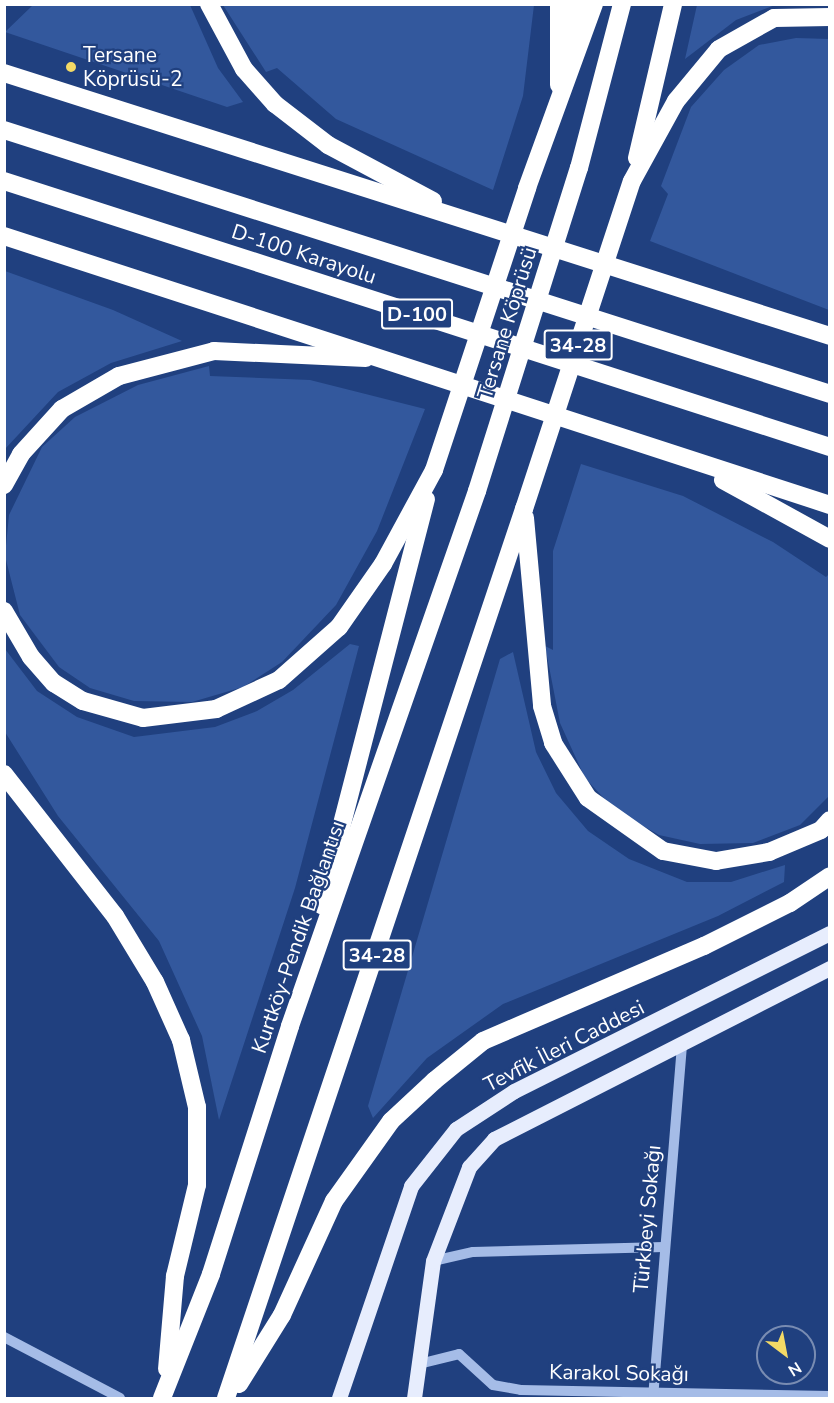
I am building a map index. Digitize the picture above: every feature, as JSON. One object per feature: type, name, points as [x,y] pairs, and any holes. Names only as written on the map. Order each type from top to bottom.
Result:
[{"type":"highway","points":[[208,4],[244,69],[275,104],[328,146],[460,217]]},
{"type":"highway","points":[[559,4],[559,92]]},
{"type":"highway","points":[[559,92],[576,4]]},
{"type":"highway","points":[[290,1026],[434,470],[559,92],[594,4]]},
{"type":"highway","name":"Tersane Köprüsü","points":[[477,491],[579,168],[622,4]]},
{"type":"highway","name":"34-28","points":[[228,1398],[632,181],[673,4]]},
{"type":"highway","points":[[632,181],[676,101],[719,49],[774,18],[830,17]]},
{"type":"highway","points":[[4,73],[830,336]]},
{"type":"highway","name":"D-100 Karayolu","points":[[4,130],[830,394]]},
{"type":"highway","name":"D-100 Karayolu","points":[[4,181],[830,447]]},
{"type":"highway","points":[[4,236],[391,360],[830,505]]},
{"type":"highway","points":[[4,485],[21,454],[62,409],[119,376],[214,351],[391,360]]},
{"type":"highway","points":[[685,459],[830,539]]},
{"type":"highway","points":[[4,611],[31,657],[54,683],[83,701],[143,718],[216,709],[279,680],[339,627],[383,564],[434,470]]},
{"type":"highway","name":"Kurtköy-Pendik Bağlantısı","points":[[164,1393],[211,1274],[290,1026],[477,491]]},
{"type":"highway","points":[[524,509],[542,706],[553,743],[588,798],[663,851],[716,861],[769,852],[821,830],[830,820]]},
{"type":"highway","points":[[4,774],[115,916],[155,982],[181,1040],[197,1107],[196,1185],[175,1276],[164,1393]]},
{"type":"highway","points":[[228,1398],[282,1315],[334,1201],[391,1121],[434,1081],[483,1041],[704,946],[790,903],[830,876]]},
{"type":"main road","name":"Tevfik İleri Caddesi","points":[[339,1398],[411,1186],[456,1129],[514,1091],[830,933]]},
{"type":"main road","points":[[414,1398],[423,1362],[433,1261],[469,1167],[494,1139],[830,968]]},
{"type":"street","name":"Türkbeyi Sokağı","points":[[653,1395],[682,1043]]},
{"type":"street","points":[[433,1261],[473,1252],[664,1246]]},
{"type":"street","points":[[4,1337],[120,1398]]},
{"type":"street","name":"Karakol Sokağı","points":[[423,1362],[459,1354],[493,1385],[521,1390],[653,1395],[830,1396]]},
{"type":"shaded area","points":[[697,4],[775,5],[736,20],[685,59]]},
{"type":"shaded area","points":[[33,5],[190,5],[218,68],[243,102],[227,107],[5,32]]},
{"type":"shaded area","points":[[223,5],[534,5],[523,96],[493,190],[336,119],[277,68],[266,72]]},
{"type":"shaded area","points":[[796,38],[829,39],[829,310],[650,241],[668,194],[661,186],[691,107],[724,70],[759,45]]},
{"type":"shaded area","points":[[5,271],[113,310],[182,341],[111,363],[58,392],[5,449]]},
{"type":"shaded area","points":[[209,366],[210,376],[310,380],[425,409],[377,531],[336,605],[282,662],[243,687],[192,702],[134,701],[90,688],[59,667],[20,615],[5,556],[9,515],[42,447],[75,417],[138,385]]},
{"type":"shaded area","points":[[581,464],[683,496],[773,542],[826,577],[829,574],[829,796],[800,825],[753,843],[700,844],[659,835],[615,810],[585,778],[560,723],[545,646],[553,650],[553,551]]},
{"type":"shaded area","points":[[350,644],[359,646],[295,888],[219,1120],[202,1036],[159,941],[58,816],[5,732],[5,649],[37,691],[77,717],[134,737],[215,727],[257,711],[293,690]]},
{"type":"shaded area","points":[[513,652],[536,752],[556,793],[588,831],[629,859],[687,882],[731,882],[785,865],[784,882],[718,916],[503,1004],[427,1058],[373,1118],[368,1106],[500,659]]},
{"type":"place","name":"Tersane Köprüsü-2","points":[[71,67]]}]
